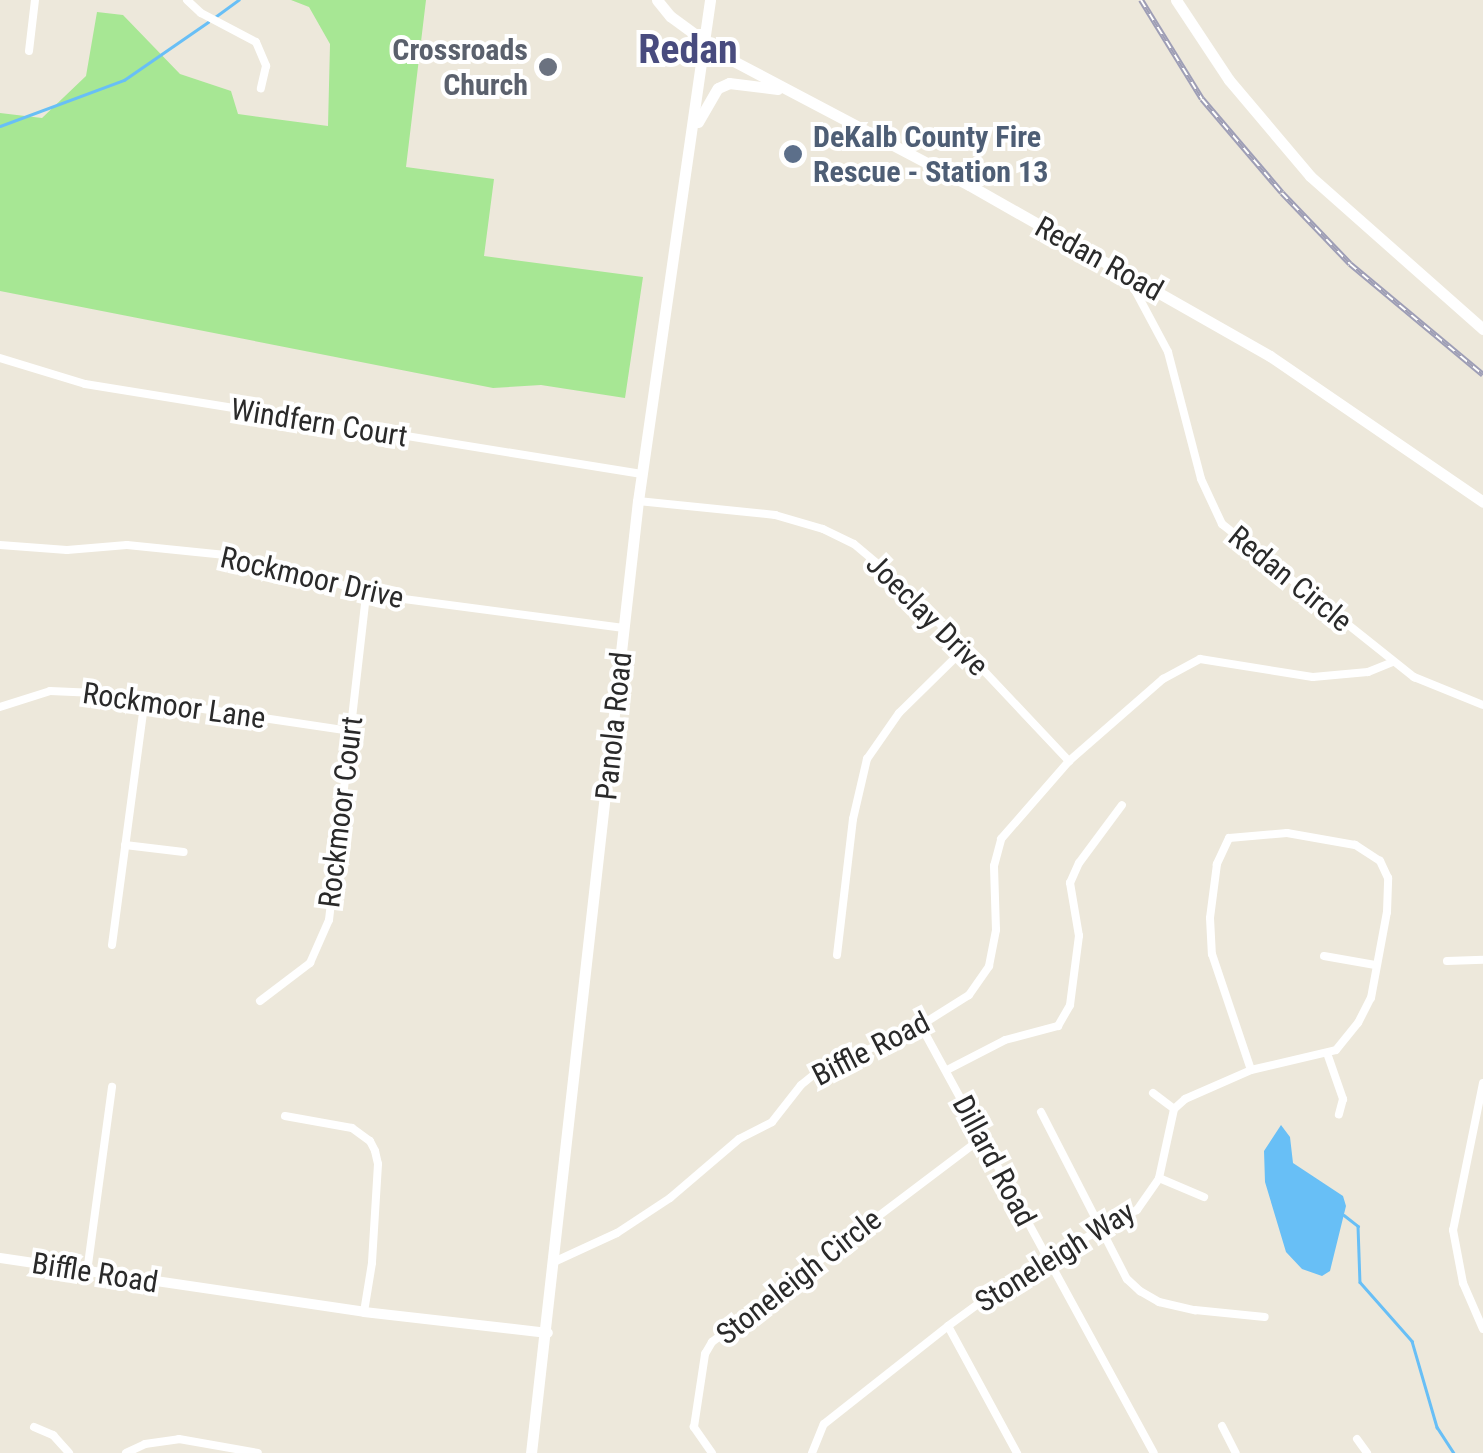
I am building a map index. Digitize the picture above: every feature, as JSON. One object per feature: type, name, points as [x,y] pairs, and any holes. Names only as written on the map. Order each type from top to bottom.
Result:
[{"type":"main road","name":"Redan Road","points":[[657,0],[704,44],[970,185],[1270,356],[1483,502]]},
{"type":"main road","name":"Panola Road","points":[[532,1453],[638,501],[710,0]]},
{"type":"main road","points":[[1176,0],[1229,80],[1310,176],[1483,329]]},
{"type":"main road","points":[[690,145],[704,107],[718,88],[729,84],[787,90]]},
{"type":"street","points":[[29,51],[35,0]]},
{"type":"street","points":[[186,0],[201,13],[256,42],[266,66],[261,88]]},
{"type":"street","name":"Redan Circle","points":[[1128,276],[1168,352],[1201,479],[1222,524],[1393,662],[1439,691],[1483,705]]},
{"type":"street","name":"Windfern Court","points":[[0,358],[85,384],[642,474]]},
{"type":"street","name":"Joeclay Drive","points":[[638,501],[775,514],[824,528],[878,562],[1068,761]]},
{"type":"street","name":"Rockmoor Drive","points":[[0,545],[67,550],[127,544],[225,555],[307,572],[366,594],[624,628]]},
{"type":"street","name":"Rockmoor Court","points":[[260,1001],[310,962],[320,948],[330,920],[366,594]]},
{"type":"street","points":[[837,955],[853,819],[866,759],[899,713],[963,650]]},
{"type":"street","name":"Biffle Road","points":[[556,1261],[617,1233],[670,1198],[740,1139],[772,1122],[800,1085],[822,1068],[921,1026],[969,995],[983,978],[996,930],[994,866],[1001,839],[1068,761],[1164,679],[1200,659],[1313,677],[1368,672],[1393,662]]},
{"type":"street","name":"Rockmoor Lane","points":[[0,707],[50,691],[146,699],[351,731]]},
{"type":"street","points":[[112,945],[146,699]]},
{"type":"street","points":[[947,1070],[1005,1040],[1058,1026],[1070,1005],[1079,936],[1070,883],[1122,806]]},
{"type":"street","points":[[1153,1094],[1174,1109],[1185,1099],[1251,1070],[1336,1050],[1358,1023],[1371,998],[1387,912],[1388,878],[1380,862],[1356,845],[1287,834],[1229,838],[1217,864],[1210,918],[1212,954],[1251,1070]]},
{"type":"street","points":[[126,845],[184,852]]},
{"type":"street","points":[[1324,956],[1375,965]]},
{"type":"street","points":[[1447,961],[1483,960]]},
{"type":"street","name":"Dillard Road","points":[[921,1026],[1154,1453]]},
{"type":"street","points":[[1327,1053],[1343,1100],[1339,1114]]},
{"type":"street","points":[[1483,1083],[1453,1230],[1462,1283],[1483,1330]]},
{"type":"street","points":[[87,1272],[112,1087]]},
{"type":"street","name":"Stoneleigh Way","points":[[812,1453],[824,1424],[948,1326],[1046,1258],[1136,1210],[1159,1178],[1174,1109]]},
{"type":"street","points":[[1042,1112],[1127,1279],[1140,1291],[1159,1302],[1195,1310],[1266,1317]]},
{"type":"street","points":[[285,1116],[352,1128],[370,1141],[376,1152],[373,1244],[364,1312]]},
{"type":"street","name":"Stoneleigh Circle","points":[[712,1453],[694,1427],[705,1354],[712,1342],[980,1139]]},
{"type":"street","points":[[1159,1178],[1204,1197]]},
{"type":"street","name":"Biffle Road","points":[[0,1258],[364,1312],[548,1332]]},
{"type":"street","points":[[948,1326],[1017,1453]]},
{"type":"street","points":[[1222,1426],[1236,1453]]},
{"type":"street","points":[[34,1427],[53,1435],[69,1453]]},
{"type":"street","points":[[126,1453],[145,1444],[178,1439],[258,1453]]},
{"type":"street","points":[[1356,1439],[1368,1453]]},
{"type":"green space","points":[[291,0],[426,0],[406,167],[494,179],[484,256],[643,277],[625,398],[541,385],[493,388],[0,291],[0,113],[42,118],[86,76],[97,12],[123,15],[180,74],[231,91],[238,114],[328,126],[330,44],[309,7]]},
{"type":"water","points":[[1281,1125],[1290,1137],[1293,1163],[1343,1196],[1346,1206],[1330,1271],[1322,1276],[1302,1269],[1286,1252],[1265,1182],[1264,1151]]},
{"type":"waterway","points":[[215,17],[238,0]]},
{"type":"waterway","points":[[0,126],[124,80],[208,22]]},
{"type":"waterway","points":[[1344,1215],[1358,1226],[1360,1282],[1412,1341],[1437,1427],[1454,1453]]},
{"type":"railway","points":[[1141,0],[1202,99],[1282,193],[1350,264],[1483,375]]},
{"type":"place","name":"Crossroads Church","points":[[548,67]]},
{"type":"place","name":"DeKalb County Fire Rescue - Station 13","points":[[793,154]]},
{"type":"district","name":"Redan","points":[[688,50]]}]
